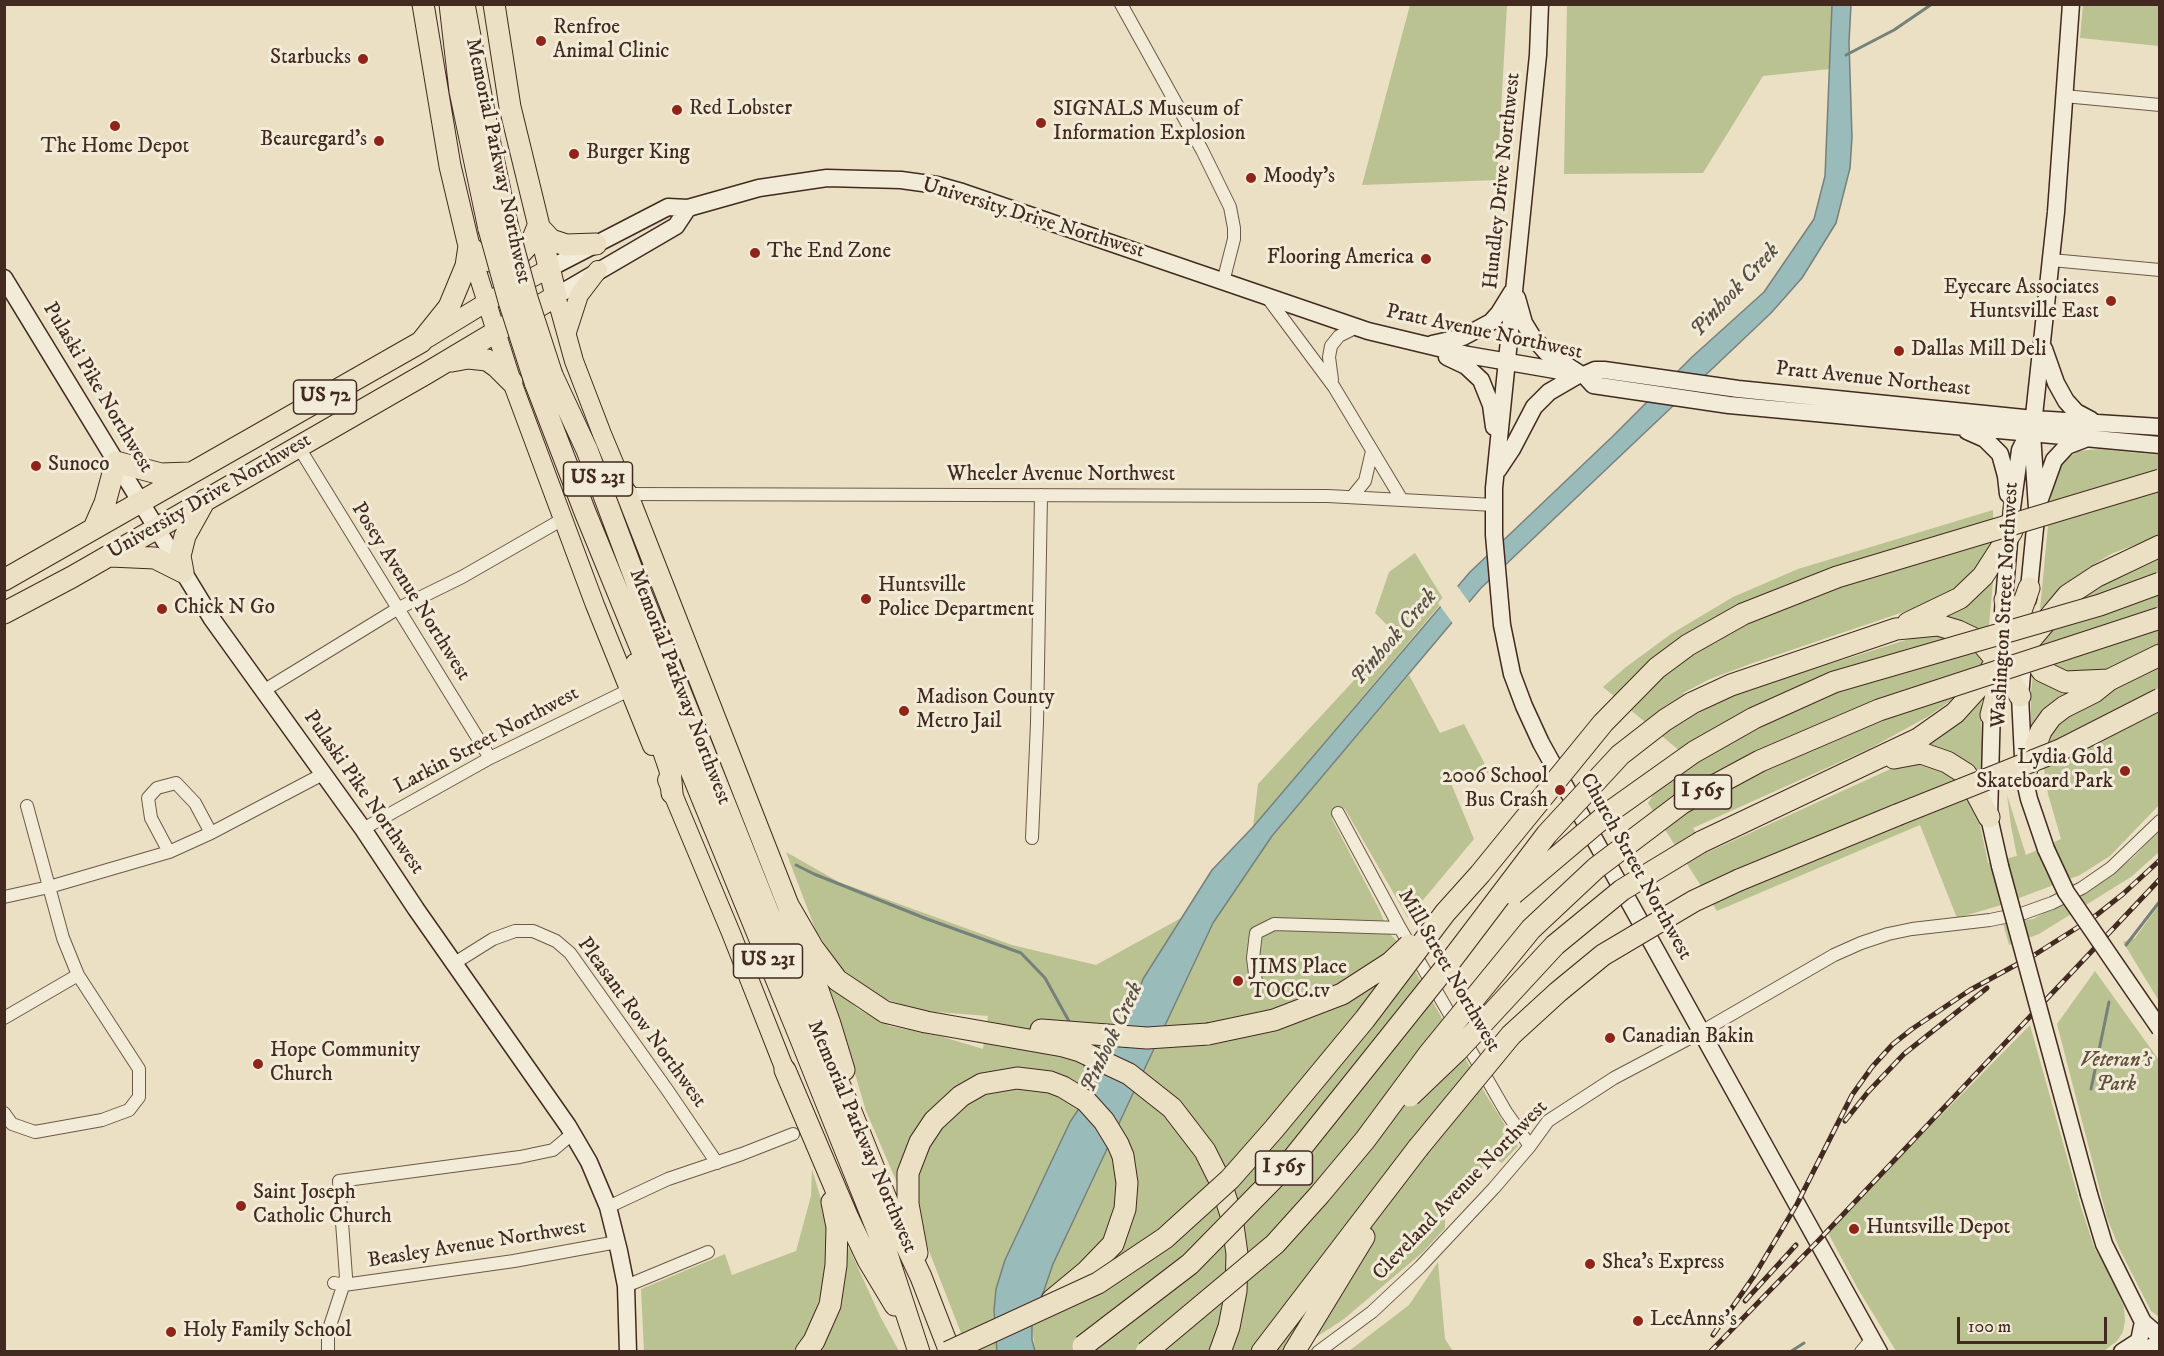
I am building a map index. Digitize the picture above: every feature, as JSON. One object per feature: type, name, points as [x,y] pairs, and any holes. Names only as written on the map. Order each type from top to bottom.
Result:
[{"type":"highway","name":"US 72","points":[[421,342],[449,307],[466,266],[469,246],[450,166],[423,4]]},
{"type":"highway","points":[[432,4],[449,63],[470,92]]},
{"type":"highway","name":"Memorial Parkway Northwest","points":[[450,4],[498,226],[527,298],[544,378],[616,588],[887,1254],[916,1344]]},
{"type":"highway","name":"Memorial Parkway Northwest","points":[[464,4],[470,92]]},
{"type":"highway","points":[[470,92],[477,4]]},
{"type":"highway","points":[[494,4],[510,107],[556,296]]},
{"type":"highway","points":[[469,246],[481,257],[490,261],[512,257],[521,253],[532,241],[538,226]]},
{"type":"highway","points":[[538,226],[551,240],[566,245],[596,244]]},
{"type":"highway","name":"University Drive Northwest","points":[[4,613],[110,556],[556,296]]},
{"type":"highway","name":"University Drive Northwest","points":[[4,580],[421,342]]},
{"type":"highway","points":[[443,363],[468,358],[487,360],[512,382]]},
{"type":"highway","name":"Memorial Parkway Northwest","points":[[544,378],[587,450],[638,586],[798,989],[897,1226],[921,1277],[949,1352]]},
{"type":"highway","points":[[94,528],[105,503],[116,462],[161,474],[192,473]]},
{"type":"highway","points":[[949,1352],[1098,1283],[1165,1238],[1230,1179],[1274,1130],[1365,1019],[1445,913],[1480,874],[1603,723],[1657,668],[1709,632],[1743,614],[1837,577],[2160,480]]},
{"type":"highway","points":[[627,494],[788,905],[843,1065],[850,1109]]},
{"type":"highway","points":[[183,572],[180,556],[185,536],[205,500]]},
{"type":"highway","points":[[1453,958],[1548,834],[1620,755],[1665,720],[1692,703],[1731,685],[1896,629],[1960,598],[1983,576],[2012,531]]},
{"type":"highway","points":[[1365,1140],[1457,1051],[1555,945],[1622,890],[1701,842],[1918,739],[1955,713],[1984,681],[2002,666],[2020,637],[2068,595],[2097,576],[2160,546]]},
{"type":"highway","points":[[110,556],[155,558],[183,572]]},
{"type":"highway","name":"I 565","points":[[1076,1352],[1190,1264],[1290,1162],[1453,958],[1517,890],[1611,811],[1694,752],[1754,718],[1834,682],[2100,605],[2160,583]]},
{"type":"highway","points":[[638,586],[713,711]]},
{"type":"highway","points":[[616,588],[643,691],[670,770],[672,793]]},
{"type":"highway","points":[[2020,637],[2029,588]]},
{"type":"highway","points":[[2005,600],[2009,618],[2042,671],[2064,682],[2109,680]]},
{"type":"highway","name":"I 565","points":[[1146,1352],[1275,1244],[1365,1140],[1458,1017],[1531,929],[1596,868],[1682,803],[1760,761],[1879,710],[2160,618]]},
{"type":"highway","points":[[1896,629],[1938,625],[1981,642],[2002,666],[2020,696]]},
{"type":"highway","points":[[2024,777],[2041,731],[2051,717],[2064,707],[2094,692],[2109,680],[2160,655]]},
{"type":"highway","points":[[1992,715],[2002,666]]},
{"type":"highway","points":[[1262,1352],[1418,1148],[1511,1035],[1603,955],[1694,901],[1739,880],[2060,750],[2160,699]]},
{"type":"highway","points":[[1864,764],[1921,753],[1947,762],[1966,774],[1989,817]]},
{"type":"highway","points":[[788,905],[813,948],[837,980],[885,1012],[948,1026],[984,1030],[1147,1038],[1208,1034],[1274,1020],[1342,994],[1390,963],[1445,913]]},
{"type":"highway","points":[[984,1030],[1063,1046],[1113,1065],[1144,1084],[1172,1107],[1195,1136],[1221,1184],[1235,1236],[1236,1291],[1229,1327],[1220,1352]]},
{"type":"highway","points":[[785,1070],[822,1161],[868,1260],[916,1344]]},
{"type":"highway","points":[[921,1277],[908,1204],[908,1173],[920,1142],[934,1121],[951,1103],[972,1089],[994,1081],[1017,1078],[1040,1080],[1063,1087],[1096,1110],[1112,1132],[1123,1156],[1127,1196],[1122,1221],[1113,1244],[1087,1271],[1038,1312]]},
{"type":"highway","points":[[1294,1352],[1418,1148]]},
{"type":"highway","points":[[806,1352],[814,1341],[830,1305],[836,1265],[837,1227],[822,1161]]},
{"type":"main road","name":"Hundley Drive Northwest","points":[[1507,362],[1538,55],[1540,4]]},
{"type":"main road","name":"Washington Street Northwest","points":[[2029,588],[2037,508],[2033,426],[2051,260],[2072,4]]},
{"type":"main road","name":"University Drive Northwest","points":[[421,342],[487,302],[668,207],[687,208],[759,188],[827,178],[884,179],[937,185],[1267,297]]},
{"type":"main road","name":"University Drive Northwest","points":[[556,296],[676,226],[687,208]]},
{"type":"main road","points":[[469,246],[512,382],[562,519],[629,690],[731,933],[785,1070]]},
{"type":"main road","points":[[566,334],[579,294],[598,270]]},
{"type":"main road","name":"Pulaski Pike Northwest","points":[[4,278],[212,619],[363,829],[590,1162],[608,1207],[626,1286],[628,1352]]},
{"type":"main road","points":[[1425,345],[1463,337],[1491,322],[1506,303],[1515,286]]},
{"type":"main road","points":[[1515,286],[1524,323],[1532,336],[1546,352],[1582,375]]},
{"type":"main road","name":"Memorial Parkway Northwest","points":[[556,296],[574,361],[627,494]]},
{"type":"main road","name":"Pratt Avenue Northwest","points":[[1267,297],[1357,327],[1425,345],[1582,375],[1593,385],[1729,405]]},
{"type":"main road","points":[[1425,345],[1466,366],[1481,380],[1491,405],[1496,473]]},
{"type":"main road","points":[[2043,345],[2056,383],[2066,401],[2076,412],[2094,422]]},
{"type":"main road","points":[[512,382],[514,363],[530,351],[539,348],[556,348],[564,351],[574,361]]},
{"type":"main road","name":"Church Street Northwest","points":[[1507,362],[1496,473],[1494,535],[1502,625],[1512,674],[1540,743],[1701,1032],[1871,1347]]},
{"type":"main road","name":"Pratt Avenue Northeast","points":[[1582,375],[1604,370],[1641,377],[2033,426],[2086,439],[2160,445]]},
{"type":"main road","points":[[1496,473],[1534,407],[1549,392],[1582,375]]},
{"type":"main road","name":"Pratt Avenue Northeast","points":[[1729,405],[1955,426],[2033,426],[2094,422],[2160,428]]},
{"type":"main road","points":[[1955,426],[1985,439],[2000,454],[2012,508]]},
{"type":"main road","name":"Washington Street Northwest","points":[[2002,666],[2012,508],[2020,450],[2033,426]]},
{"type":"main road","points":[[2037,508],[2054,460],[2067,446],[2086,439]]},
{"type":"main road","name":"Washington Street Northwest","points":[[2020,637],[2024,777],[2046,849],[2066,892],[2160,1029]]},
{"type":"main road","name":"Washington Street Northwest","points":[[1992,715],[1989,817],[2001,866],[2104,1244],[2143,1322]]},
{"type":"main road","points":[[2122,1352],[2139,1341],[2143,1322],[2160,1337]]},
{"type":"main road","points":[[2143,1352],[2160,1342]]},
{"type":"street","points":[[1121,4],[1202,150],[1230,207],[1234,238],[1223,282]]},
{"type":"street","points":[[2064,96],[2160,105]]},
{"type":"street","points":[[2051,260],[2160,270]]},
{"type":"street","points":[[1267,297],[1334,387],[1402,500]]},
{"type":"street","points":[[1334,387],[1329,357],[1331,346],[1339,336],[1357,327]]},
{"type":"street","name":"Posey Avenue Northwest","points":[[298,446],[490,758]]},
{"type":"street","points":[[1352,497],[1365,481],[1372,451]]},
{"type":"street","name":"Wheeler Avenue Northwest","points":[[627,494],[1352,497],[1494,505]]},
{"type":"street","points":[[1032,838],[1037,723],[1041,495]]},
{"type":"street","points":[[263,691],[397,609],[462,576],[562,519]]},
{"type":"street","name":"Larkin Street Northwest","points":[[363,829],[490,758],[629,690]]},
{"type":"street","points":[[4,897],[49,887],[169,852],[211,833],[323,774]]},
{"type":"street","points":[[169,852],[151,818],[148,798],[157,788],[176,783],[195,803],[211,833]]},
{"type":"street","points":[[4,1113],[12,1124],[35,1132],[102,1120],[129,1110],[139,1097],[139,1069],[78,975],[63,938],[27,806]]},
{"type":"street","name":"Mill Street Northwest","points":[[1338,813],[1400,928],[1506,1112],[1530,1146]]},
{"type":"street","name":"Cleveland Avenue Northwest","points":[[1318,1352],[1372,1312],[1420,1267],[1494,1188],[1548,1121],[1614,1078],[1701,1032],[1834,955],[1861,943],[1912,929],[1990,920],[2024,913],[2052,903],[2082,888],[2111,868],[2160,821]]},
{"type":"street","points":[[1256,982],[1253,958],[1256,933],[1274,924],[1400,928]]},
{"type":"street","name":"Pleasant Row Northwest","points":[[453,964],[493,939],[515,931],[533,931],[556,941],[575,960],[717,1163]]},
{"type":"street","points":[[4,1018],[78,975]]},
{"type":"street","points":[[328,1352],[328,1332],[339,1284],[346,1277],[339,1182],[520,1157],[553,1150],[572,1134]]},
{"type":"street","points":[[608,1207],[668,1179],[793,1134]]},
{"type":"street","name":"Beasley Avenue Northwest","points":[[339,1284],[514,1261],[617,1242]]},
{"type":"street","points":[[626,1286],[708,1252]]},
{"type":"green space","points":[[1410,5],[1507,5],[1497,180],[1362,185]]},
{"type":"green space","points":[[1567,5],[1832,5],[1830,69],[1763,76],[1703,173],[1564,174]]},
{"type":"green space","points":[[2083,5],[2159,5],[2159,46],[2080,38]]},
{"type":"green space","points":[[2098,449],[2159,455],[2159,536],[2113,553],[2096,563],[2040,609],[2052,484],[2057,471],[2066,459],[2079,451]]},
{"type":"green space","points":[[1993,510],[1994,542],[1979,566],[1958,587],[1939,600],[1753,663],[1710,679],[1683,693],[1697,714],[1734,694],[1925,634],[1954,636],[1985,656],[1985,664],[1953,699],[1929,716],[1869,749],[1693,828],[1706,853],[1895,767],[1919,761],[1943,767],[1959,781],[1979,820],[1988,863],[2017,856],[2007,795],[2026,855],[2061,839],[2048,794],[2044,769],[2046,741],[2056,723],[2070,710],[2159,664],[2159,805],[2110,856],[2080,875],[1998,906],[1957,918],[1920,825],[1717,911],[1648,803],[1681,752],[1603,687],[1671,634],[1733,597],[1798,569]]},
{"type":"green space","points":[[1415,553],[1444,600],[1253,827],[1258,784],[1370,663],[1394,632],[1375,613],[1389,572]]},
{"type":"green space","points":[[2159,554],[2159,644],[2107,670],[2065,673],[2050,667],[2036,642],[2080,595]]},
{"type":"green space","points":[[1994,571],[1988,636],[1958,620],[1934,616]]},
{"type":"green space","points":[[2033,674],[2086,688],[2031,732],[2031,692]]},
{"type":"green space","points":[[1409,675],[1440,733],[1464,724],[1489,772],[1476,780],[1446,771],[1474,839],[1408,918],[1345,809],[1335,808],[1332,819],[1389,933],[1399,943],[1518,1146],[1502,1163],[1491,1157],[1445,1213],[1445,1228],[1423,1252],[1344,1319],[1295,1351],[1035,1351],[1032,1325],[1053,1264],[1213,923],[1272,836]]},
{"type":"green space","points":[[1982,693],[1981,718],[1984,792],[1921,748]]},
{"type":"green space","points":[[2159,829],[2159,852],[2131,877],[2039,934],[2009,945],[2003,923],[2033,919],[2104,880],[2134,857]]},
{"type":"green space","points":[[786,852],[839,882],[1012,945],[1096,965],[1181,918],[1143,979],[1126,1022],[1098,1080],[1070,1122],[1005,1260],[996,1289],[994,1310],[997,1351],[968,1351],[922,1233],[915,1198],[915,1175],[923,1151],[970,1082],[898,1185],[866,1111],[828,983],[858,1009],[890,1026],[943,1037],[983,1049],[988,1016],[924,1011],[881,998],[842,969],[816,931]]},
{"type":"green space","points":[[2159,905],[2159,1001],[2123,942],[2135,938]]},
{"type":"green space","name":"Veteran's Park","points":[[2095,971],[2159,1060],[2159,1317],[2151,1311],[2120,1250],[2107,1218],[2057,1024]]},
{"type":"green space","points":[[2030,1025],[2094,1247],[2124,1307],[2123,1332],[2117,1341],[2104,1351],[1896,1351],[1858,1289],[1827,1231]]},
{"type":"green space","points":[[812,1169],[827,1219],[829,1252],[824,1284],[816,1309],[803,1341],[794,1351],[644,1351],[641,1289],[725,1254],[732,1275],[796,1251],[811,1196]]},
{"type":"green space","points":[[849,1248],[880,1316],[899,1351],[813,1352],[844,1252]]},
{"type":"green space","points":[[1438,1262],[1445,1339],[1453,1351],[1349,1351],[1409,1305]]},
{"type":"water","points":[[1832,5],[1851,5],[1849,42],[1852,137],[1850,168],[1836,223],[1802,278],[1771,313],[1481,588],[1272,836],[1213,923],[1053,1264],[1032,1325],[1035,1351],[997,1352],[994,1310],[996,1289],[1005,1260],[1070,1122],[1098,1080],[1126,1022],[1143,979],[1212,870],[1253,827],[1470,572],[1612,437],[1692,357],[1764,292],[1814,219],[1825,176]]},
{"type":"pier","points":[[1455,583],[1471,605],[1454,625],[1438,603]]},
{"type":"waterway","points":[[1846,55],[1894,30],[1932,4]]},
{"type":"waterway","points":[[796,865],[927,919],[1021,953],[1045,978],[1070,1023]]},
{"type":"waterway","points":[[2126,945],[2160,901]]},
{"type":"waterway","points":[[2091,1089],[2109,1002]]},
{"type":"waterway","name":"Pinhook Creek","points":[[1084,1063],[1091,1091]]},
{"type":"waterway","points":[[1790,1352],[1804,1343]]},
{"type":"railway","points":[[2028,959],[2094,917],[2160,860]]},
{"type":"railway","points":[[1710,1352],[2160,879]]},
{"type":"railway","points":[[1713,1335],[1754,1276],[1797,1204],[1852,1095],[1872,1067],[1893,1044],[1912,1029],[1970,990],[2034,955]]},
{"type":"railway","points":[[1845,1121],[1868,1092],[1904,1054],[1987,988]]},
{"type":"railway","points":[[1745,1301],[1796,1245]]},
{"type":"place","name":"Renfroe Animal Clinic","points":[[541,41]]},
{"type":"place","name":"Starbucks","points":[[363,59]]},
{"type":"place","name":"Red Lobster","points":[[677,110]]},
{"type":"place","name":"SIGNALS Museum of Information Explosion","points":[[1041,123]]},
{"type":"place","name":"The Home Depot","points":[[115,126]]},
{"type":"place","name":"Beauregard's","points":[[379,141]]},
{"type":"place","name":"Burger King","points":[[574,154]]},
{"type":"place","name":"Moody's","points":[[1251,178]]},
{"type":"place","name":"The End Zone","points":[[755,253]]},
{"type":"place","name":"Flooring America","points":[[1426,259]]},
{"type":"place","name":"Eyecare Associates Huntsville East","points":[[2111,301]]},
{"type":"place","name":"Dallas Mill Deli","points":[[1899,351]]},
{"type":"place","name":"Sunoco","points":[[36,466]]},
{"type":"place","name":"Huntsville Police Department","points":[[866,599]]},
{"type":"place","name":"Chick N Go","points":[[162,609]]},
{"type":"place","name":"Madison County Metro Jail","points":[[904,711]]},
{"type":"place","name":"Lydia Gold Skateboard Park","points":[[2125,771]]},
{"type":"place","name":"2006 School Bus Crash","points":[[1560,790]]},
{"type":"place","name":"JIMS Place TOCC.tv","points":[[1238,981]]},
{"type":"place","name":"Canadian Bakin","points":[[1610,1038]]},
{"type":"place","name":"Hope Community Church","points":[[258,1064]]},
{"type":"place","name":"Saint Joseph Catholic Church","points":[[241,1206]]},
{"type":"place","name":"Huntsville Depot","points":[[1854,1229]]},
{"type":"place","name":"Shea's Express","points":[[1590,1264]]},
{"type":"place","name":"LeeAnns's","points":[[1638,1321]]},
{"type":"place","name":"Holy Family School","points":[[171,1332]]}]
